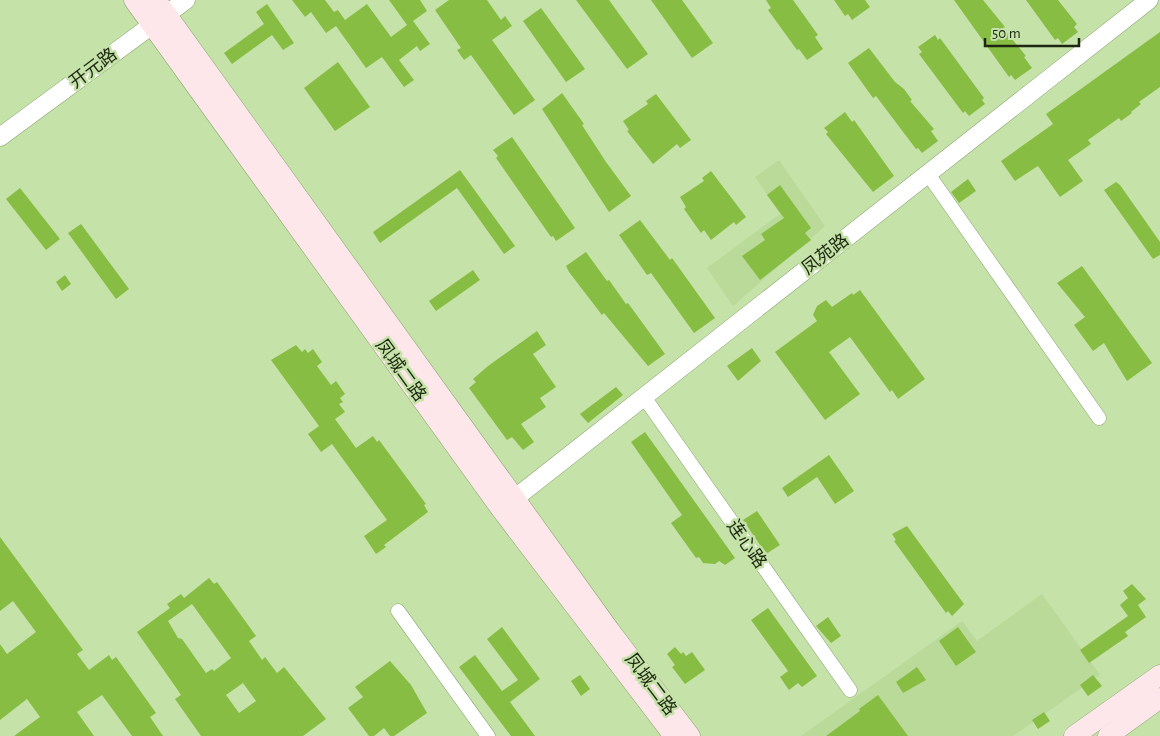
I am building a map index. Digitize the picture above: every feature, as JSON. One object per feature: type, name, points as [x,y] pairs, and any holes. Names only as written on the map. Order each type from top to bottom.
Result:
[{"type":"main road","name":"凤城二路","points":[[134,0],[158,13],[674,736]]},
{"type":"main road","name":"凤城二路","points":[[508,504],[610,631],[690,736]]},
{"type":"main road","points":[[1074,736],[1160,676]]},
{"type":"main road","points":[[1108,736],[1160,698]]},
{"type":"street","name":"开元路","points":[[0,137],[158,13],[186,0]]},
{"type":"street","name":"凤苑路","points":[[508,504],[1149,0]]},
{"type":"street","points":[[928,174],[1100,418]]},
{"type":"street","name":"连心路","points":[[644,397],[850,690]]},
{"type":"street","points":[[398,611],[488,736]]},
{"type":"shaded area","points":[[779,160],[825,226],[733,306],[707,268],[780,214],[755,177]]},
{"type":"shaded area","points":[[1042,594],[1100,675],[1013,736],[801,736],[962,621],[977,641]]},
{"type":"building","points":[[292,0],[325,0],[334,12],[338,10],[345,20],[367,4],[391,37],[407,25],[389,0],[420,0],[427,11],[413,21],[430,44],[420,51],[417,46],[399,60],[414,80],[404,87],[382,57],[366,68],[336,26],[326,33],[311,12],[305,17]]},
{"type":"building","points":[[449,0],[487,0],[501,20],[505,16],[512,26],[492,40],[535,100],[514,115],[471,55],[464,60],[457,50],[461,48],[435,10]]},
{"type":"building","points":[[576,0],[609,0],[648,54],[627,69]]},
{"type":"building","points":[[651,0],[682,0],[713,43],[692,58]]},
{"type":"building","points":[[766,0],[793,0],[818,35],[815,37],[823,49],[807,60],[799,49],[797,50],[768,10],[771,8]]},
{"type":"building","points":[[834,0],[865,0],[870,7],[852,20],[848,14],[845,16]]},
{"type":"building","points":[[954,0],[983,0],[1026,56],[1024,57],[1032,68],[1015,80],[1011,75],[1009,77]]},
{"type":"building","points":[[1026,0],[1058,0],[1077,24],[1074,27],[1078,32],[1062,44],[1058,38],[1055,40]]},
{"type":"building","points":[[267,4],[294,43],[283,50],[272,35],[232,64],[224,53],[264,24],[256,12]]},
{"type":"building","points":[[541,8],[585,69],[566,82],[523,21]]},
{"type":"building","points":[[1160,32],[1160,87],[1139,102],[1141,104],[1132,113],[1121,121],[1119,118],[1088,140],[1091,144],[1068,160],[1083,181],[1060,197],[1038,166],[1015,181],[1001,161],[1053,124],[1046,114]]},
{"type":"building","points":[[935,35],[938,40],[940,38],[984,98],[982,100],[985,104],[969,116],[965,111],[963,113],[919,54],[922,52],[918,47]]},
{"type":"building","points":[[869,48],[895,82],[904,89],[912,100],[910,101],[934,129],[931,131],[938,141],[922,153],[918,148],[916,149],[876,96],[873,98],[848,63]]},
{"type":"building","points":[[338,62],[370,107],[335,131],[304,88]]},
{"type":"building","points":[[562,93],[584,124],[582,125],[606,162],[631,196],[609,212],[542,109]]},
{"type":"building","points":[[656,94],[691,140],[680,148],[677,144],[653,164],[627,131],[629,130],[623,121],[648,104],[646,101]]},
{"type":"building","points":[[845,112],[852,122],[854,120],[894,176],[873,192],[826,134],[828,132],[824,128]]},
{"type":"building","points":[[512,137],[575,228],[556,241],[553,236],[551,237],[496,158],[498,156],[493,150]]},
{"type":"building","points":[[460,170],[515,246],[504,254],[457,188],[380,243],[373,232]]},
{"type":"building","points":[[711,171],[746,217],[736,225],[734,222],[711,240],[704,230],[701,233],[684,209],[686,207],[680,197],[704,181],[702,178]]},
{"type":"building","points":[[968,179],[976,191],[959,203],[951,192]]},
{"type":"building","points":[[1116,182],[1160,242],[1160,255],[1153,259],[1104,190]]},
{"type":"building","points":[[780,185],[811,228],[805,233],[811,240],[760,280],[742,256],[765,240],[761,234],[784,218],[767,195]]},
{"type":"building","points":[[20,188],[60,239],[46,250],[6,199]]},
{"type":"building","points":[[640,220],[670,260],[672,258],[715,318],[694,333],[651,273],[647,275],[619,235]]},
{"type":"building","points":[[81,224],[129,289],[116,299],[68,233]]},
{"type":"building","points":[[586,252],[607,281],[609,280],[626,304],[628,303],[665,354],[648,366],[604,313],[602,315],[569,272],[566,266]]},
{"type":"building","points":[[1082,266],[1152,363],[1127,381],[1104,343],[1093,351],[1074,325],[1085,317],[1057,283]]},
{"type":"building","points":[[473,270],[480,280],[436,311],[429,301]]},
{"type":"building","points":[[65,275],[71,284],[62,291],[56,282]]},
{"type":"building","points":[[860,290],[925,379],[898,399],[892,390],[890,392],[850,337],[829,352],[860,394],[825,420],[775,352],[817,321],[813,315],[817,306],[826,300],[832,307],[852,293],[853,295]]},
{"type":"building","points":[[537,331],[546,345],[533,354],[556,387],[540,398],[546,407],[521,424],[534,442],[523,450],[512,437],[507,440],[469,388],[476,382],[473,379],[488,366]]},
{"type":"building","points":[[296,345],[302,352],[305,349],[308,353],[313,349],[322,362],[317,366],[331,385],[336,381],[345,394],[340,398],[343,402],[339,404],[345,412],[335,419],[356,448],[373,436],[377,442],[379,440],[426,504],[424,505],[428,512],[384,545],[386,547],[376,554],[364,536],[387,520],[332,444],[321,452],[308,434],[319,426],[271,360]]},
{"type":"building","points":[[752,348],[761,361],[738,381],[727,366]]},
{"type":"building","points":[[616,387],[623,395],[588,423],[580,414]]},
{"type":"building","points":[[645,432],[735,558],[725,565],[719,561],[715,564],[703,563],[699,557],[696,558],[671,523],[682,515],[631,442]]},
{"type":"building","points":[[829,455],[854,491],[835,504],[817,477],[788,497],[782,488]]},
{"type":"building","points":[[757,511],[780,545],[766,554],[743,520]]},
{"type":"building","points":[[907,526],[964,604],[952,616],[948,611],[946,613],[894,541],[896,540],[892,534]]},
{"type":"building","points":[[0,537],[83,650],[77,654],[89,670],[109,655],[112,660],[116,657],[156,713],[150,717],[163,736],[132,736],[102,695],[77,712],[94,736],[14,736],[40,717],[27,699],[0,720],[0,644],[7,654],[36,632],[13,601],[0,611]]},
{"type":"building","points":[[209,578],[214,584],[217,582],[256,636],[249,641],[262,660],[265,657],[277,673],[284,667],[326,719],[303,736],[201,736],[175,699],[181,695],[137,632],[170,608],[167,604],[181,594],[184,598]],"holes":[[[192,604],[231,658],[214,671],[212,669],[206,673],[182,639],[178,638],[168,621]],[[243,683],[256,701],[239,713],[226,695]]]},
{"type":"building","points":[[1132,584],[1146,599],[1138,605],[1146,617],[1125,632],[1128,636],[1089,663],[1080,650],[1128,616],[1120,605],[1128,598],[1123,591]]},
{"type":"building","points":[[768,608],[817,676],[802,687],[798,683],[789,690],[780,677],[788,671],[751,620]]},
{"type":"building","points":[[828,617],[841,636],[831,643],[816,626]]},
{"type":"building","points":[[502,627],[540,679],[510,702],[535,736],[511,736],[459,667],[475,655],[502,691],[518,680],[487,639]]},
{"type":"building","points":[[958,627],[976,652],[956,666],[939,641]]},
{"type":"building","points":[[675,647],[681,654],[683,652],[686,656],[692,652],[705,670],[685,684],[672,667],[675,665],[667,654]]},
{"type":"building","points":[[390,661],[411,685],[427,713],[394,736],[390,736],[384,728],[374,736],[369,736],[348,708],[363,697],[355,687]]},
{"type":"building","points":[[917,667],[926,680],[903,693],[896,682]]},
{"type":"building","points":[[580,675],[590,689],[581,696],[571,681]]},
{"type":"building","points":[[1093,675],[1102,686],[1088,696],[1080,685]]},
{"type":"building","points":[[878,695],[908,736],[826,736],[860,711],[859,709]]},
{"type":"building","points":[[1044,712],[1050,721],[1038,729],[1032,720]]}]
